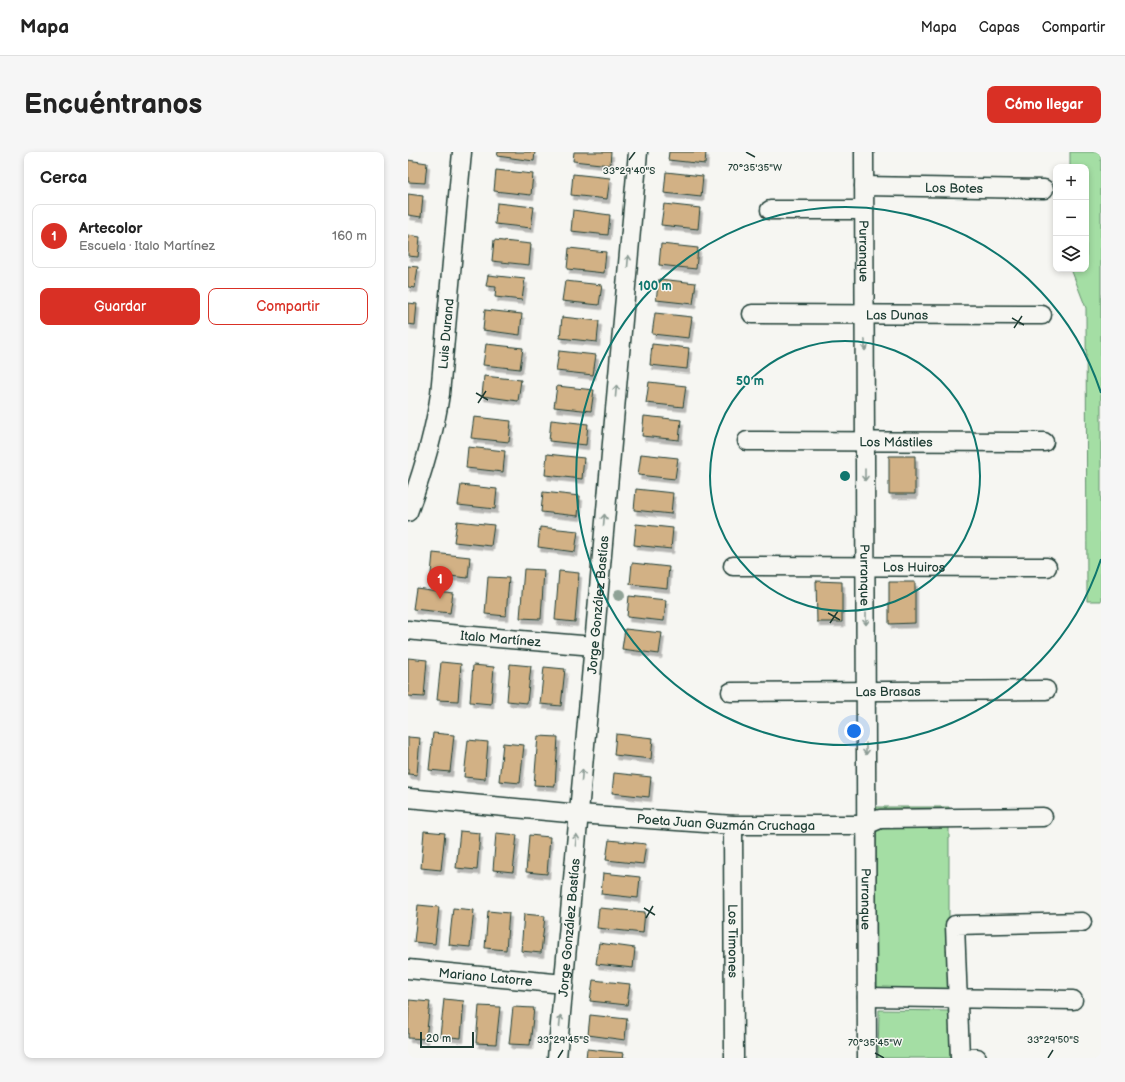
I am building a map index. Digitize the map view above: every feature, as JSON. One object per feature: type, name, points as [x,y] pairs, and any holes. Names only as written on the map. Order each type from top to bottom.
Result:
[{"type":"street","name":"Luis Durand","points":[[408,512],[428,454],[436,424],[462,152]]},
{"type":"street","name":"Jorge González Bastías","points":[[557,1058],[638,152]]},
{"type":"street","name":"Purranque","points":[[864,152],[867,1058]]},
{"type":"street","name":"Los Botes","points":[[864,186],[1044,189]]},
{"type":"street","points":[[770,210],[864,210]]},
{"type":"street","name":"Las Dunas","points":[[752,314],[1042,315]]},
{"type":"street","name":"Los Mástiles","points":[[747,441],[1044,442]]},
{"type":"street","name":"Los Huiros","points":[[733,566],[1047,567]]},
{"type":"street","name":"Italo Martínez","points":[[408,630],[594,646]]},
{"type":"street","name":"Las Brasas","points":[[731,692],[1046,690]]},
{"type":"street","name":"Poeta Juan Guzmán Cruchaga","points":[[408,798],[579,814],[732,825],[866,825],[880,819],[1044,817]]},
{"type":"street","name":"Los Timones","points":[[732,825],[734,1058]]},
{"type":"street","points":[[977,1058],[960,1058],[959,998],[955,925],[1082,922]]},
{"type":"street","name":"Mariano Latorre","points":[[408,969],[564,984]]},
{"type":"street","points":[[867,997],[1074,1000]]},
{"type":"green space","points":[[1070,152],[1101,152],[1101,601],[1087,601],[1086,308],[1072,272],[1089,272],[1089,164],[1070,164]]},
{"type":"green space","points":[[876,807],[949,807],[949,989],[877,990]]},
{"type":"green space","points":[[879,1010],[951,1011],[950,1058],[878,1058]]},
{"type":"building","points":[[498,152],[535,152],[534,161],[497,156]]},
{"type":"building","points":[[574,152],[611,152],[610,165],[573,161]]},
{"type":"building","points":[[669,152],[706,152],[705,164],[668,160]]},
{"type":"building","points":[[408,160],[427,163],[425,183],[408,182]]},
{"type":"building","points":[[496,170],[533,174],[531,195],[494,191]]},
{"type":"building","points":[[666,172],[703,176],[701,197],[664,193]]},
{"type":"building","points":[[573,174],[610,178],[607,199],[571,195]]},
{"type":"building","points":[[408,194],[423,196],[421,217],[408,215]]},
{"type":"building","points":[[497,203],[534,207],[531,228],[495,224]]},
{"type":"building","points":[[664,204],[700,208],[698,229],[661,225]]},
{"type":"building","points":[[573,210],[610,215],[608,235],[571,231]]},
{"type":"building","points":[[408,235],[420,237],[418,257],[408,256]]},
{"type":"building","points":[[494,240],[531,244],[529,265],[492,261]]},
{"type":"building","points":[[661,244],[698,248],[696,269],[659,265]]},
{"type":"building","points":[[569,248],[606,252],[604,273],[567,269]]},
{"type":"building","points":[[408,266],[418,267],[415,288],[408,287]]},
{"type":"building","points":[[488,275],[525,279],[522,300],[495,297],[496,287],[486,286]]},
{"type":"building","points":[[659,279],[696,283],[693,304],[656,300]]},
{"type":"building","points":[[565,281],[602,285],[599,305],[562,301]]},
{"type":"building","points":[[408,303],[417,304],[415,325],[408,324]]},
{"type":"building","points":[[485,310],[522,314],[520,335],[483,330]]},
{"type":"building","points":[[655,313],[692,317],[689,338],[652,334]]},
{"type":"building","points":[[562,317],[599,321],[597,342],[560,338]]},
{"type":"building","points":[[486,344],[523,348],[520,369],[483,365]]},
{"type":"building","points":[[652,344],[689,348],[687,369],[650,365]]},
{"type":"building","points":[[559,351],[596,355],[593,375],[556,371]]},
{"type":"building","points":[[484,376],[521,380],[518,401],[482,396]]},
{"type":"building","points":[[649,382],[686,386],[683,407],[646,403]]},
{"type":"building","points":[[557,386],[594,390],[591,411],[554,407]]},
{"type":"building","points":[[644,416],[681,420],[679,440],[642,436]]},
{"type":"building","points":[[474,417],[511,421],[509,442],[471,438]]},
{"type":"building","points":[[551,420],[588,424],[586,445],[549,441]]},
{"type":"building","points":[[468,447],[505,451],[503,472],[466,468]]},
{"type":"building","points":[[547,454],[584,458],[582,479],[545,475]]},
{"type":"building","points":[[641,454],[678,458],[675,479],[638,475]]},
{"type":"building","points":[[889,456],[915,456],[915,494],[889,494]]},
{"type":"building","points":[[461,485],[497,489],[495,509],[458,505]]},
{"type":"building","points":[[636,489],[673,493],[671,514],[634,510]]},
{"type":"building","points":[[543,492],[580,496],[578,516],[541,512]]},
{"type":"building","points":[[457,521],[494,525],[491,546],[454,542]]},
{"type":"building","points":[[636,524],[673,528],[671,549],[634,545]]},
{"type":"building","points":[[540,527],[578,531],[575,552],[538,547]]},
{"type":"building","points":[[433,553],[470,557],[468,578],[431,574]]},
{"type":"building","points":[[632,563],[669,567],[667,588],[630,584]]},
{"type":"building","points":[[524,569],[544,570],[541,619],[520,618]]},
{"type":"building","points":[[559,571],[579,573],[575,622],[555,620]]},
{"type":"building","points":[[488,577],[509,578],[506,616],[485,614]]},
{"type":"building","points":[[816,581],[842,582],[842,622],[817,622]]},
{"type":"building","points":[[889,582],[915,582],[915,623],[889,624]]},
{"type":"building","points":[[416,588],[453,593],[450,613],[413,609]]},
{"type":"building","points":[[629,596],[666,600],[664,621],[627,617]]},
{"type":"building","points":[[625,629],[662,633],[659,654],[622,649]]},
{"type":"building","points":[[408,658],[427,660],[424,697],[408,696]]},
{"type":"building","points":[[441,662],[461,664],[458,701],[437,700]]},
{"type":"building","points":[[510,664],[531,666],[527,703],[507,701]]},
{"type":"building","points":[[473,665],[494,667],[491,704],[470,702]]},
{"type":"building","points":[[544,667],[565,669],[561,706],[540,704]]},
{"type":"building","points":[[433,733],[454,735],[450,772],[429,770]]},
{"type":"building","points":[[616,734],[653,738],[651,759],[614,755]]},
{"type":"building","points":[[538,736],[558,737],[555,786],[534,785]]},
{"type":"building","points":[[408,737],[420,738],[417,775],[408,774]]},
{"type":"building","points":[[468,740],[488,742],[485,779],[464,777]]},
{"type":"building","points":[[503,743],[524,745],[520,783],[499,781]]},
{"type":"building","points":[[614,773],[651,777],[649,797],[612,793]]},
{"type":"building","points":[[424,831],[445,833],[441,870],[421,868]]},
{"type":"building","points":[[460,831],[480,833],[477,870],[456,868]]},
{"type":"building","points":[[496,833],[517,835],[513,872],[493,870]]},
{"type":"building","points":[[529,835],[550,837],[547,874],[526,872]]},
{"type":"building","points":[[609,840],[646,844],[643,864],[606,860]]},
{"type":"building","points":[[603,873],[640,877],[638,898],[601,894]]},
{"type":"building","points":[[418,905],[439,907],[435,944],[414,942]]},
{"type":"building","points":[[453,908],[474,910],[470,947],[449,945]]},
{"type":"building","points":[[599,908],[645,912],[643,933],[597,928]]},
{"type":"building","points":[[488,911],[509,913],[506,950],[485,948]]},
{"type":"building","points":[[524,914],[545,916],[541,953],[521,951]]},
{"type":"building","points":[[599,943],[635,948],[633,968],[596,964]]},
{"type":"building","points":[[593,980],[630,984],[627,1005],[590,1001]]},
{"type":"building","points":[[444,999],[464,1001],[461,1038],[440,1036]]},
{"type":"building","points":[[409,1000],[430,1002],[426,1039],[408,1038]]},
{"type":"building","points":[[479,1006],[500,1007],[496,1044],[476,1043]]},
{"type":"building","points":[[513,1007],[534,1008],[530,1045],[509,1044]]},
{"type":"building","points":[[590,1015],[627,1019],[625,1040],[588,1035]]},
{"type":"building","points":[[587,1049],[624,1053],[623,1058],[586,1058]]},
{"type":"place","name":"Artecolor","points":[[440,599]]}]
